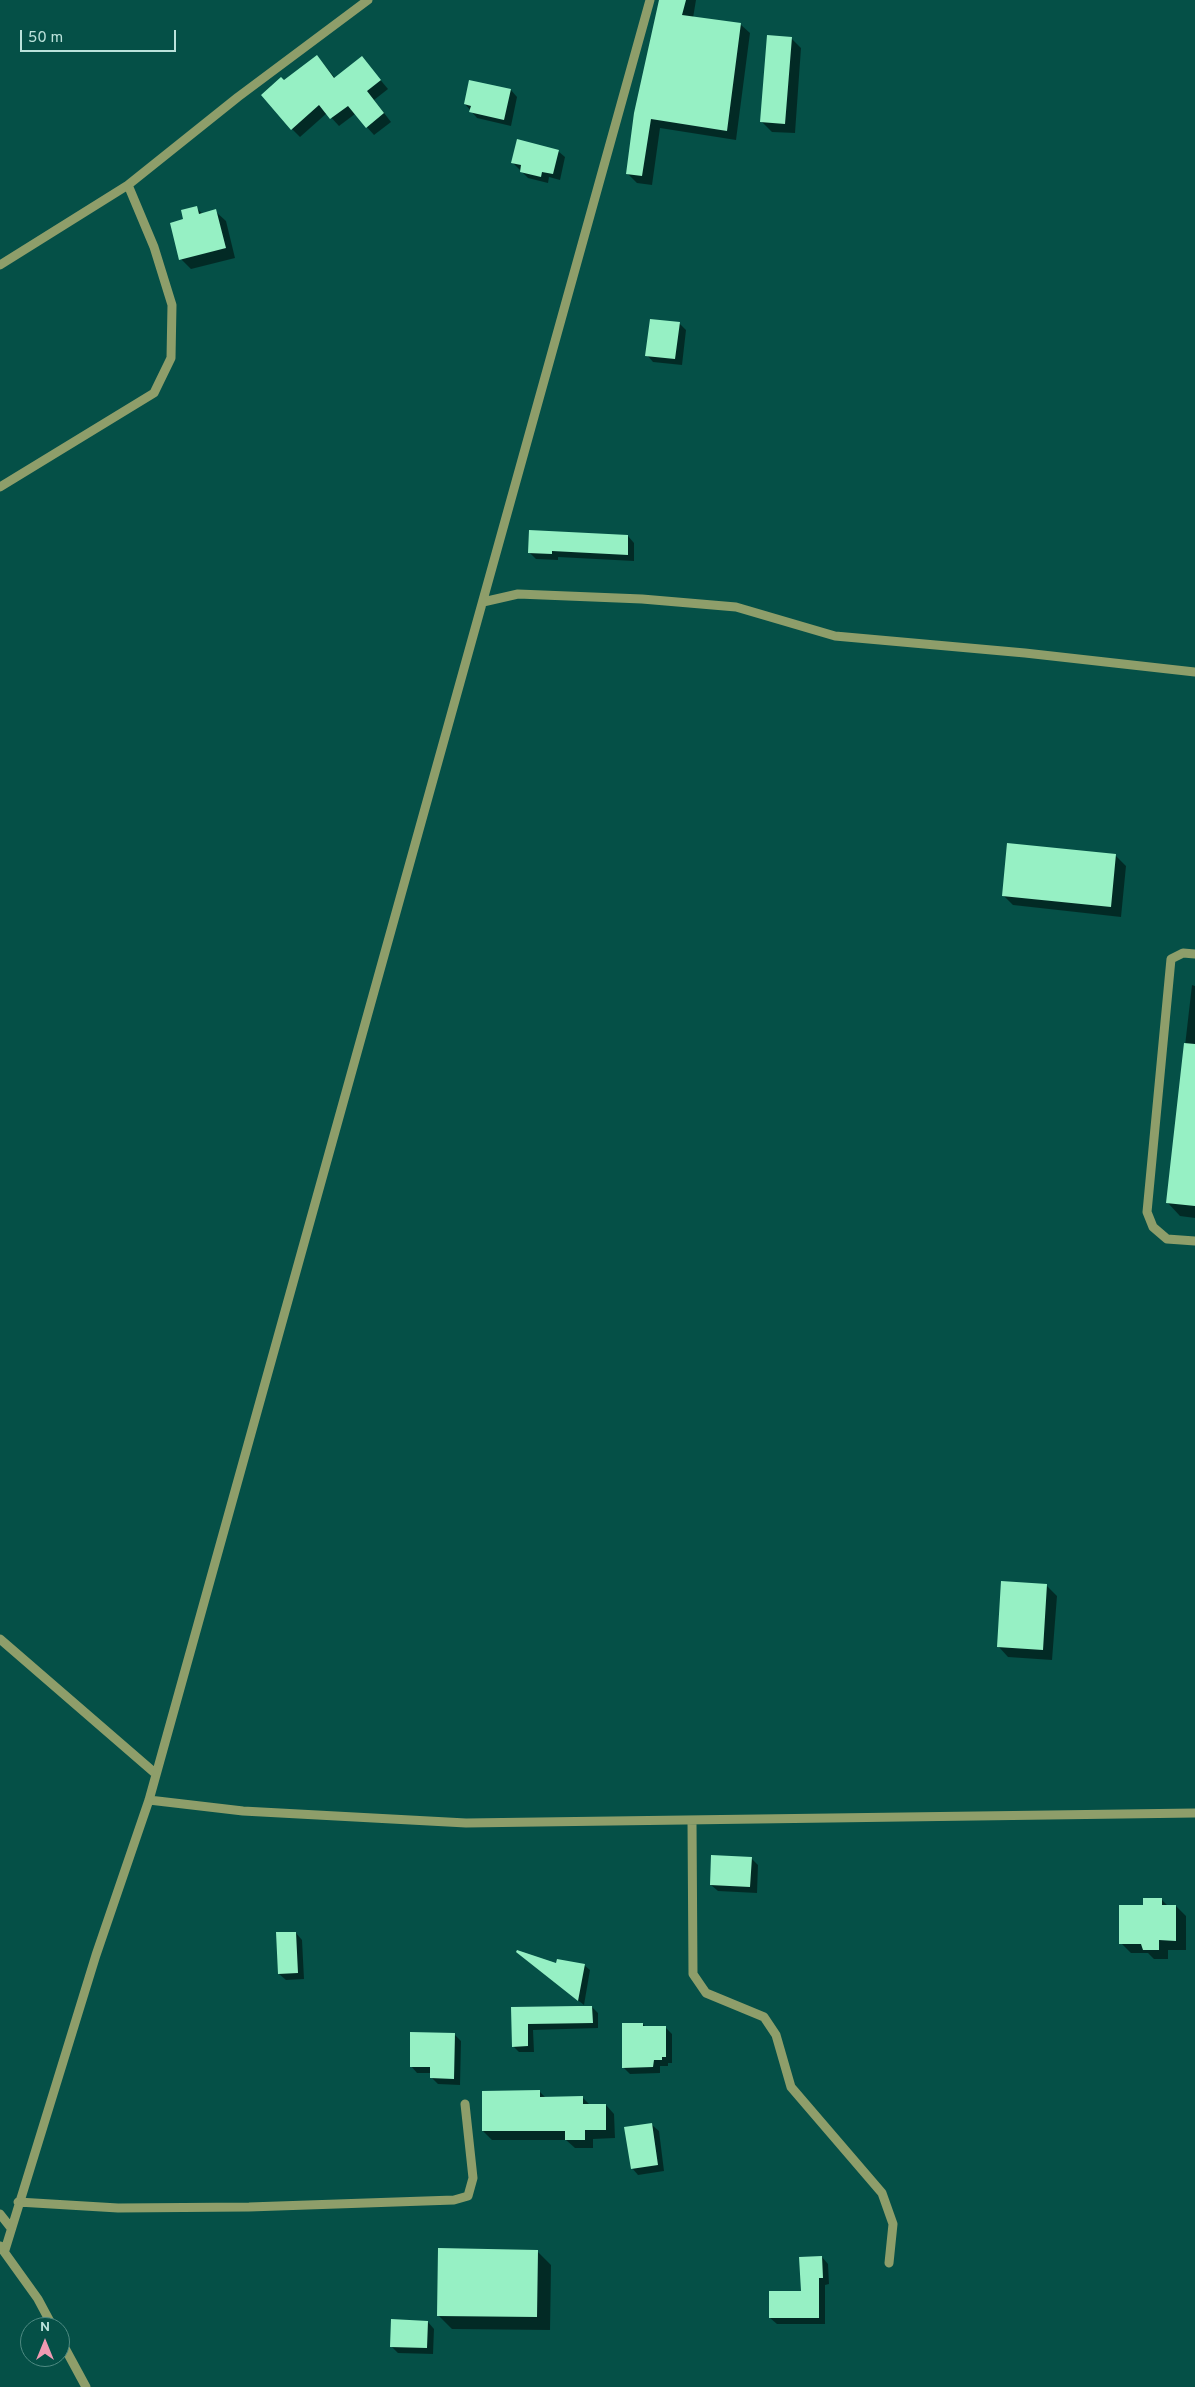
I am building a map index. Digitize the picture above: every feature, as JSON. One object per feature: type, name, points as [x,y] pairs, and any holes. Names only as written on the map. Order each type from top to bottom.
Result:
[{"type":"street","points":[[0,265],[128,185],[238,97],[368,0]]},
{"type":"street","points":[[48,2317],[38,2299],[2,2248],[11,2228],[18,2202],[29,2175],[93,1963],[149,1800],[650,0]]},
{"type":"street","points":[[0,487],[154,393],[172,358],[172,305],[154,247],[128,185]]},
{"type":"street","points":[[483,602],[518,594],[642,599],[736,607],[835,636],[1025,653],[1195,672]]},
{"type":"street","points":[[1195,954],[1183,953],[1171,959],[1147,1212],[1153,1227],[1167,1239],[1195,1241]]},
{"type":"street","points":[[0,1639],[156,1774]]},
{"type":"street","points":[[149,1800],[243,1811],[466,1823],[1195,1813]]},
{"type":"street","points":[[692,1821],[693,1974],[706,1992],[764,2018],[776,2035],[791,2087],[882,2193],[893,2224],[889,2263]]},
{"type":"street","points":[[18,2202],[128,2208],[249,2207],[454,2200],[468,2196],[473,2178],[465,2104]]},
{"type":"street","points":[[0,2214],[11,2228]]},
{"type":"street","points":[[70,2357],[86,2387]]},
{"type":"building","points":[[659,0],[686,0],[682,15],[741,23],[727,131],[651,119],[642,176],[626,174],[634,113]]},
{"type":"building","points":[[767,35],[792,37],[785,124],[760,122]]},
{"type":"building","points":[[317,55],[334,78],[362,56],[381,80],[367,91],[384,113],[366,128],[348,106],[330,119],[319,105],[291,130],[261,95],[281,77],[284,80]]},
{"type":"building","points":[[469,80],[511,89],[504,120],[469,112],[471,106],[464,104]]},
{"type":"building","points":[[517,139],[559,150],[553,174],[542,172],[541,177],[520,172],[521,165],[511,163]]},
{"type":"building","points":[[197,206],[199,214],[216,209],[226,248],[179,260],[170,223],[183,219],[181,210]]},
{"type":"building","points":[[650,319],[680,322],[675,359],[645,356]]},
{"type":"building","points":[[529,530],[628,535],[628,555],[552,551],[552,554],[528,553]]},
{"type":"building","points":[[1007,843],[1116,854],[1111,907],[1002,896]]},
{"type":"building","points":[[1184,1043],[1195,1044],[1195,1206],[1166,1203]]},
{"type":"building","points":[[1001,1581],[1047,1584],[1043,1650],[997,1647]]},
{"type":"building","points":[[711,1855],[752,1857],[750,1887],[710,1885]]},
{"type":"building","points":[[1143,1898],[1162,1898],[1162,1905],[1176,1905],[1176,1941],[1159,1940],[1159,1950],[1143,1950],[1141,1944],[1119,1944],[1119,1905],[1143,1905]]},
{"type":"building","points":[[276,1932],[296,1932],[298,1973],[278,1974]]},
{"type":"building","points":[[517,1950],[556,1963],[557,1959],[585,1964],[578,2001],[516,1952]]},
{"type":"building","points":[[592,2006],[593,2023],[528,2024],[528,2046],[512,2047],[511,2007]]},
{"type":"building","points":[[622,2023],[643,2023],[643,2026],[666,2026],[666,2057],[662,2057],[662,2060],[654,2060],[653,2067],[622,2068]]},
{"type":"building","points":[[410,2032],[455,2033],[454,2079],[430,2078],[430,2067],[410,2067]]},
{"type":"building","points":[[540,2090],[540,2097],[583,2096],[583,2104],[606,2104],[606,2130],[585,2130],[585,2140],[565,2140],[565,2131],[482,2131],[482,2091]]},
{"type":"building","points":[[652,2123],[658,2165],[631,2169],[624,2127]]},
{"type":"building","points":[[438,2248],[538,2250],[537,2317],[437,2316]]},
{"type":"building","points":[[822,2256],[823,2278],[819,2278],[819,2318],[769,2318],[769,2291],[801,2291],[799,2257]]},
{"type":"building","points":[[391,2319],[428,2321],[427,2348],[390,2347]]}]
